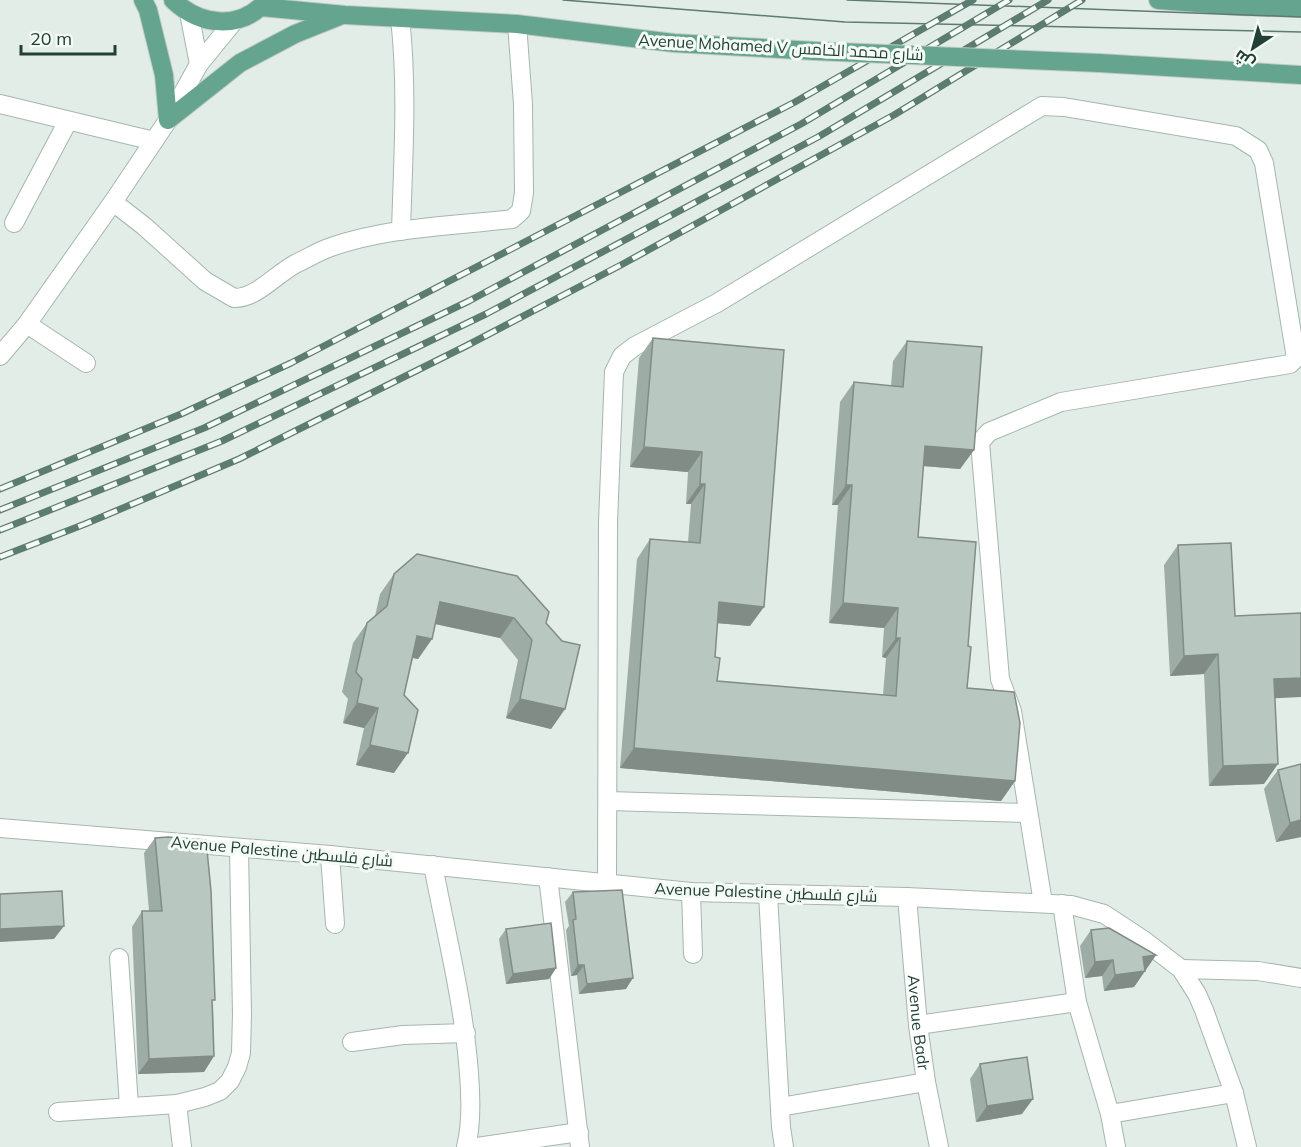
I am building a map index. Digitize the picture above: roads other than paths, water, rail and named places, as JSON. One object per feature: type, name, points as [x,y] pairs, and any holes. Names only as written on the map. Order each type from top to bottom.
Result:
[{"type":"main road","points":[[143,0],[148,10],[164,75],[168,120]]},
{"type":"main road","points":[[172,0],[189,13],[211,21],[234,21],[249,15],[264,4]]},
{"type":"main road","points":[[1158,0],[1301,8]]},
{"type":"main road","name":"Avenue Mohamed V شارع محمد الخامس","points":[[264,4],[345,15],[517,24],[675,43],[1301,75]]},
{"type":"main road","points":[[168,120],[240,63],[295,34],[345,15]]},
{"type":"street","points":[[189,13],[199,64]]},
{"type":"street","points":[[400,18],[404,48],[405,119],[401,231]]},
{"type":"street","points":[[0,356],[27,324],[113,202],[168,120],[199,64],[234,21]]},
{"type":"street","points":[[113,202],[144,226],[205,281],[234,298],[253,294],[292,265],[329,248],[352,241],[401,231],[512,219],[521,212],[524,193],[524,104],[517,24]]},
{"type":"street","points":[[0,104],[154,141]]},
{"type":"street","points":[[607,883],[608,522],[614,372],[622,356],[656,334],[717,303],[1042,106],[1065,107],[1236,136],[1258,150],[1264,163],[1295,352],[1290,364],[1061,402],[989,432],[980,442],[1000,679],[1012,711],[1043,903]]},
{"type":"street","points":[[14,222],[68,121]]},
{"type":"street","points":[[27,324],[86,363]]},
{"type":"street","points":[[608,801],[1028,813]]},
{"type":"street","name":"Avenue Palestine شارع فلسطين","points":[[0,828],[330,855],[691,892],[907,897],[1071,904],[1104,914],[1181,969],[1197,994],[1234,1093],[1246,1147]]},
{"type":"street","points":[[58,1112],[177,1104],[220,1091],[230,1081],[241,1053],[239,849]]},
{"type":"street","points":[[330,855],[335,924]]},
{"type":"street","points":[[433,865],[466,1033],[471,1097],[466,1147]]},
{"type":"street","points":[[477,1147],[580,1140],[548,877]]},
{"type":"street","points":[[691,892],[693,954]]},
{"type":"street","points":[[768,894],[784,1147]]},
{"type":"street","name":"Avenue Badr","points":[[907,897],[918,1025],[939,1147]]},
{"type":"street","points":[[1062,904],[1077,1002],[1110,1114],[1116,1147]]},
{"type":"street","points":[[119,958],[129,1106]]},
{"type":"street","points":[[1181,969],[1258,971],[1301,978]]},
{"type":"street","points":[[918,1025],[1077,1002]]},
{"type":"street","points":[[352,1042],[403,1035],[466,1033]]},
{"type":"street","points":[[780,1107],[926,1082]]},
{"type":"street","points":[[1110,1114],[1234,1093]]},
{"type":"street","points":[[177,1104],[182,1147]]},
{"type":"tram line","points":[[563,0],[845,22],[1301,32]]},
{"type":"tram line","points":[[847,0],[1301,17]]},
{"type":"railway","points":[[0,489],[181,414],[291,363],[795,102],[973,0]]},
{"type":"railway","points":[[0,510],[204,428],[469,301],[801,124],[1009,0]]},
{"type":"railway","points":[[0,530],[222,441],[486,314],[818,137],[1048,0]]},
{"type":"railway","points":[[0,557],[239,459],[466,346],[621,265],[894,115],[1082,0]]}]
